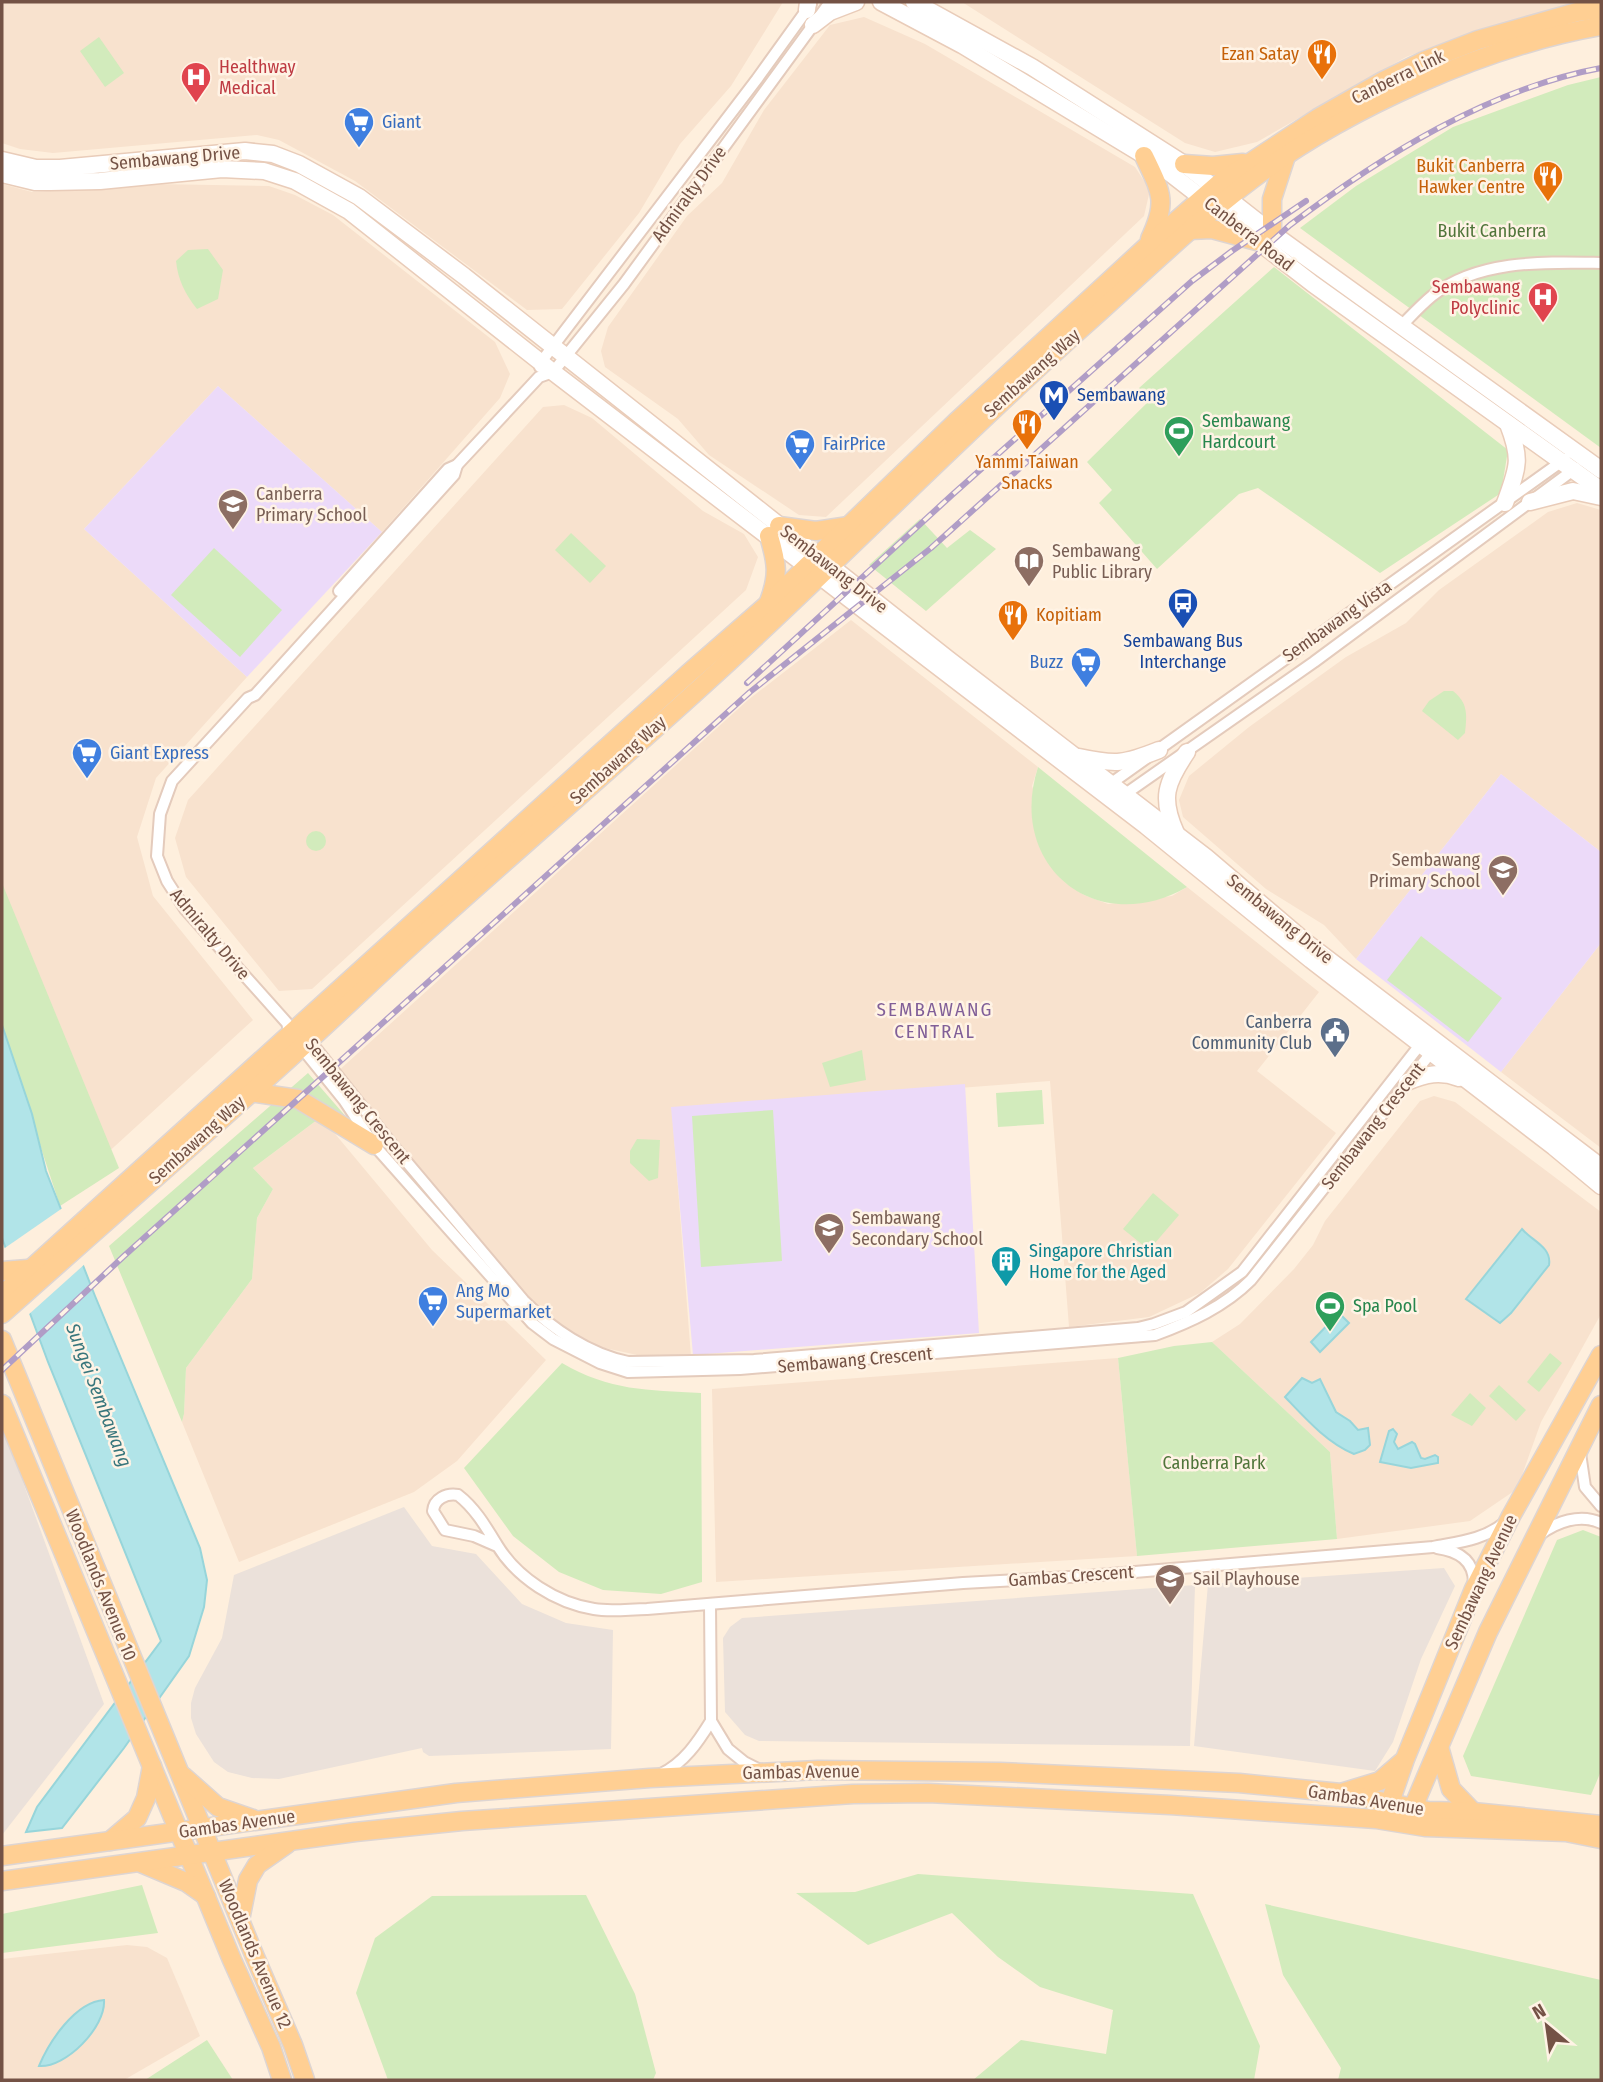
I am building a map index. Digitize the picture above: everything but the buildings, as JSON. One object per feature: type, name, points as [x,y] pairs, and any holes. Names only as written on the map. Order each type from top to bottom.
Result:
[{"type":"main road","points":[[810,9],[830,12],[856,2]]},
{"type":"main road","points":[[875,2],[882,2]]},
{"type":"main road","name":"Canberra Road","points":[[882,2],[972,51],[1215,198],[1265,237],[1401,326],[1574,461],[1601,490]]},
{"type":"main road","name":"Canberra Road","points":[[915,2],[1032,67],[1184,164],[1215,198]]},
{"type":"main road","name":"Canberra Link","points":[[1215,198],[1249,162],[1383,81],[1424,61],[1478,40],[1577,12],[1601,9]]},
{"type":"main road","name":"Canberra Link","points":[[1215,198],[1326,131],[1379,103],[1486,57],[1567,32],[1601,26]]},
{"type":"main road","name":"Sembawang Drive","points":[[2,160],[36,168],[60,168],[244,151],[273,154],[299,164],[359,197],[464,276],[774,531]]},
{"type":"main road","points":[[1144,156],[1161,191],[1160,217],[1145,248]]},
{"type":"main road","points":[[1189,230],[1212,229],[1265,237],[1274,187],[1286,156]]},
{"type":"main road","points":[[1184,164],[1228,166],[1249,162]]},
{"type":"main road","name":"Sembawang Drive","points":[[2,174],[35,182],[50,182],[222,169],[264,171],[295,181],[349,211],[544,370],[774,531],[1106,787],[1428,1044],[1601,1167]]},
{"type":"main road","name":"Sembawang Way","points":[[2,1314],[9,1287],[28,1269],[96,1220],[205,1113],[297,1034],[449,911],[717,672],[820,566],[1189,230],[1215,198]]},
{"type":"main road","name":"Sembawang Way","points":[[9,1287],[96,1220],[250,1092],[297,1034],[689,673],[767,605],[820,566],[851,525],[956,422],[1145,248],[1215,198]]},
{"type":"main road","name":"Canberra Road","points":[[1265,237],[1313,284],[1508,424],[1574,461],[1601,470]]},
{"type":"main road","points":[[1504,503],[1518,461],[1518,449],[1508,424]]},
{"type":"main road","points":[[1530,502],[1573,491],[1601,497]]},
{"type":"main road","points":[[767,605],[777,580],[774,531],[816,531],[851,525]]},
{"type":"main road","name":"Sembawang Drive","points":[[820,566],[1077,757],[1106,787]]},
{"type":"main road","points":[[689,673],[706,666],[715,668],[717,672]]},
{"type":"main road","points":[[1077,757],[1113,764],[1133,761],[1159,750]]},
{"type":"main road","points":[[1177,835],[1168,817],[1165,801],[1168,785],[1187,752]]},
{"type":"main road","name":"Sembawang Drive","points":[[1120,798],[1177,835],[1428,1044],[1468,1081],[1601,1186]]},
{"type":"main road","points":[[1407,1082],[1421,1076],[1446,1073],[1468,1081]]},
{"type":"main road","points":[[250,1092],[298,1098],[374,1145]]},
{"type":"main road","name":"Woodlands Avenue 10","points":[[2,1340],[203,1829]]},
{"type":"main road","name":"Sembawang Avenue","points":[[1387,1812],[1405,1759],[1474,1589],[1511,1516],[1601,1356]]},
{"type":"main road","name":"Woodlands Avenue 10","points":[[2,1405],[180,1832]]},
{"type":"main road","name":"Sembawang Avenue","points":[[1410,1816],[1488,1632],[1601,1405]]},
{"type":"main road","points":[[1439,1747],[1451,1789],[1473,1812]]},
{"type":"main road","points":[[1341,1793],[1380,1781],[1405,1759]]},
{"type":"main road","points":[[110,1841],[137,1818],[146,1798],[152,1766]]},
{"type":"main road","points":[[853,1794],[867,1783],[867,1777],[855,1770]]},
{"type":"main road","points":[[928,1793],[915,1782],[917,1777],[929,1771]]},
{"type":"main road","name":"Gambas Avenue","points":[[2,1856],[456,1793],[765,1772],[1000,1772],[1239,1783],[1341,1793],[1387,1812]]},
{"type":"main road","points":[[180,1774],[218,1807],[260,1821]]},
{"type":"main road","name":"Gambas Avenue","points":[[2,1881],[461,1821],[853,1794],[928,1793],[1387,1812],[1410,1816],[1426,1827],[1566,1832],[1601,1839]]},
{"type":"main road","name":"Gambas Avenue","points":[[1410,1816],[1428,1811],[1473,1812],[1601,1825]]},
{"type":"main road","name":"Woodlands Avenue 12","points":[[203,1829],[305,2080]]},
{"type":"main road","name":"Woodlands Avenue 12","points":[[180,1832],[282,2080]]},
{"type":"main road","points":[[240,1921],[248,1880],[257,1865],[289,1842]]},
{"type":"main road","points":[[138,1862],[186,1882],[206,1896]]},
{"type":"street","name":"Admiralty Drive","points":[[544,370],[810,9],[830,2]]},
{"type":"street","name":"Admiralty Drive","points":[[297,1034],[185,909],[167,881],[157,856],[157,831],[160,814],[172,782],[248,698],[250,690],[448,469],[457,465],[624,284],[810,9]]},
{"type":"street","points":[[1401,326],[1433,295],[1465,277],[1514,265],[1601,263]]},
{"type":"street","name":"Sembawang Vista","points":[[1120,798],[1314,662],[1530,502],[1574,461]]},
{"type":"street","name":"Sembawang Vista","points":[[1106,787],[1504,503],[1574,461]]},
{"type":"street","name":"Sembawang Crescent","points":[[297,1034],[538,1315],[564,1334],[596,1351],[628,1362],[754,1360],[864,1351],[1138,1328],[1172,1317],[1198,1305],[1242,1272],[1428,1044]]},
{"type":"street","name":"Sembawang Crescent","points":[[297,1034],[374,1145],[534,1325],[553,1339],[600,1363],[628,1372],[752,1368],[1155,1335],[1186,1324],[1227,1301],[1251,1280],[1407,1082],[1428,1044]]},
{"type":"street","points":[[1579,1447],[1585,1488],[1601,1506]]},
{"type":"street","name":"Gambas Crescent","points":[[497,1546],[474,1536],[445,1530],[433,1511],[435,1503],[445,1495],[458,1494],[490,1532],[497,1546],[523,1575],[561,1600],[621,1610],[1433,1548],[1491,1533],[1511,1516]]},
{"type":"street","points":[[1532,1541],[1553,1525],[1566,1520],[1596,1520],[1601,1523]]},
{"type":"street","name":"Gambas Crescent","points":[[1433,1548],[1466,1559],[1473,1569],[1474,1589]]},
{"type":"street","points":[[710,1604],[711,1721],[728,1749],[744,1762],[765,1772]]},
{"type":"street","points":[[650,1778],[669,1770],[691,1752],[711,1721]]},
{"type":"shaded area","points":[[2,2],[783,2],[731,86],[680,144],[639,213],[562,309],[527,310],[355,181],[279,140],[257,135],[53,153],[20,149],[2,143]]},
{"type":"shaded area","points":[[962,2],[1598,2],[1477,30],[1406,57],[1257,142],[1215,152],[1185,143]]},
{"type":"shaded area","points":[[864,17],[925,44],[1135,167],[1150,190],[1144,216],[826,517],[799,515],[709,455],[678,419],[605,367],[601,351],[608,327],[687,216],[722,183],[764,110],[830,25]]},
{"type":"shaded area","points":[[2,184],[32,192],[155,184],[269,186],[295,195],[333,215],[495,342],[510,374],[500,398],[382,532],[218,386],[84,529],[247,677],[156,778],[137,837],[153,896],[253,1020],[80,1178],[2,968]]},
{"type":"shaded area","name":"Canberra Primary School","points":[[218,386],[382,532],[247,677],[84,529]]},
{"type":"shaded area","points":[[564,405],[592,418],[703,511],[744,534],[758,557],[746,590],[312,989],[279,991],[186,877],[175,838],[188,800],[543,407]]},
{"type":"shaded area","points":[[1577,503],[1601,510],[1601,852],[1501,774],[1356,959],[1324,925],[1266,889],[1183,817],[1179,800],[1189,776],[1249,727],[1346,657],[1406,623],[1439,590],[1548,512]]},
{"type":"shaded area","points":[[851,620],[1038,767],[1032,786],[1066,883],[1084,895],[1108,904],[1172,896],[1187,887],[1319,992],[1257,1071],[1336,1133],[1228,1269],[1200,1293],[1149,1317],[1069,1327],[1050,1081],[672,1110],[691,1357],[656,1359],[586,1344],[540,1316],[336,1073],[748,700]]},
{"type":"shaded area","name":"Sembawang Primary School","points":[[1501,774],[1601,852],[1601,943],[1501,1072],[1356,959]]},
{"type":"shaded area","points":[[1601,943],[1601,1148],[1501,1072]]},
{"type":"shaded area","name":"Sembawang Secondary School","points":[[965,1084],[979,1333],[693,1355],[671,1107]]},
{"type":"shaded area","points":[[1434,1096],[1455,1102],[1601,1212],[1601,1314],[1541,1422],[1517,1489],[1470,1521],[1337,1539],[1330,1452],[1212,1342],[1240,1324],[1294,1269],[1313,1245],[1325,1221],[1420,1101]]},
{"type":"shaded area","points":[[321,1117],[432,1250],[546,1360],[457,1461],[414,1492],[239,1562],[182,1422],[186,1368],[252,1279],[257,1218],[273,1189],[253,1168]]},
{"type":"shaded area","points":[[1118,1358],[1137,1556],[716,1582],[712,1389]]},
{"type":"shaded area","points":[[2,1432],[5,1433],[104,1704],[2,1835]]},
{"type":"shaded area","points":[[404,1507],[432,1546],[476,1554],[522,1604],[566,1623],[613,1630],[611,1749],[429,1756],[422,1748],[279,1779],[252,1778],[228,1772],[214,1762],[196,1734],[191,1718],[191,1703],[195,1688],[222,1638],[234,1575]]},
{"type":"shaded area","points":[[1444,1568],[1455,1586],[1421,1659],[1393,1742],[1375,1771],[1194,1746],[1208,1584]]},
{"type":"shaded area","points":[[1195,1585],[1190,1746],[759,1741],[745,1735],[725,1712],[723,1638],[730,1627],[742,1618]]},
{"type":"shaded area","points":[[127,1945],[147,1947],[167,1958],[200,2036],[124,2080],[2,2080],[2,1959]]},
{"type":"green space","points":[[99,37],[124,73],[105,87],[80,51]]},
{"type":"green space","name":"Bukit Canberra","points":[[1601,77],[1601,448],[1300,228],[1356,186],[1453,127],[1568,85]]},
{"type":"green space","points":[[208,249],[223,270],[218,299],[197,309],[183,286],[176,261],[188,250]]},
{"type":"green space","points":[[1274,267],[1508,450],[1501,493],[1380,573],[1258,488],[1239,494],[1157,569],[1099,503],[1112,490],[1087,462],[1150,400],[1139,388]]},
{"type":"green space","points":[[920,519],[947,548],[970,530],[996,549],[926,611],[869,565]]},
{"type":"green space","points":[[571,533],[606,566],[590,583],[555,550]]},
{"type":"green space","points":[[214,548],[282,610],[240,657],[171,595]]},
{"type":"green space","points":[[1444,691],[1453,691],[1465,709],[1465,733],[1458,740],[1422,711],[1429,701]]},
{"type":"green space","points":[[1038,767],[1187,887],[1153,901],[1121,904],[1092,898],[1067,884],[1047,863],[1035,835],[1032,803]]},
{"type":"green space","points":[[312,831],[320,831],[326,841],[320,851],[312,851],[306,845],[306,837]]},
{"type":"green space","points":[[2,883],[119,1168],[60,1206],[2,1029]]},
{"type":"green space","points":[[1421,936],[1502,998],[1468,1042],[1387,980]]},
{"type":"green space","points":[[862,1050],[866,1080],[830,1087],[822,1063]]},
{"type":"green space","points":[[308,1073],[355,1127],[321,1117],[253,1168],[273,1189],[257,1218],[252,1279],[186,1368],[182,1422],[109,1246]]},
{"type":"green space","points":[[1042,1090],[1044,1124],[998,1127],[996,1093]]},
{"type":"green space","points":[[773,1110],[782,1261],[701,1267],[692,1116]]},
{"type":"green space","points":[[637,1139],[660,1140],[658,1178],[649,1181],[630,1163],[630,1151]]},
{"type":"green space","points":[[1153,1193],[1179,1215],[1149,1250],[1123,1229]]},
{"type":"green space","name":"Canberra Park","points":[[1212,1342],[1330,1452],[1337,1539],[1137,1556],[1118,1358],[1174,1346]]},
{"type":"green space","points":[[1550,1353],[1562,1363],[1539,1392],[1527,1382]]},
{"type":"green space","points":[[562,1363],[613,1384],[646,1390],[701,1393],[702,1582],[661,1594],[603,1590],[559,1572],[513,1536],[464,1468]]},
{"type":"green space","points":[[1499,1385],[1526,1410],[1516,1421],[1489,1396]]},
{"type":"green space","points":[[1470,1393],[1486,1408],[1472,1426],[1451,1415]]},
{"type":"green space","points":[[1583,1530],[1601,1537],[1601,1771],[1591,1795],[1471,1776],[1463,1756],[1557,1540]]},
{"type":"green space","points":[[918,1874],[1193,1894],[1260,2046],[1254,2080],[973,2080],[1021,2040],[1106,2054],[1113,2010],[1040,1987],[998,1957],[952,1913],[868,1945],[796,1893],[855,1892]]},
{"type":"green space","points":[[142,1885],[158,1933],[2,1953],[2,1914]]},
{"type":"green space","points":[[586,1895],[635,1994],[656,2073],[653,2080],[388,2080],[356,1993],[375,1938],[432,1896]]},
{"type":"green space","points":[[1265,1904],[1601,1980],[1601,2080],[1338,2080],[1341,2068],[1283,1975]]},
{"type":"green space","points":[[207,2040],[233,2080],[145,2080]]},
{"type":"water","name":"Sungei Sembawang","points":[[2,1025],[32,1114],[46,1171],[200,1548],[207,1580],[204,1607],[189,1656],[124,1748],[62,1828],[26,1832],[37,1807],[161,1641],[48,1362],[2,1238]]},
{"type":"water","points":[[1522,1229],[1547,1253],[1549,1265],[1500,1323],[1466,1299]]},
{"type":"water","name":"Spa Pool","points":[[1339,1313],[1349,1323],[1320,1352],[1311,1342]]},
{"type":"water","points":[[1302,1378],[1312,1383],[1320,1379],[1336,1412],[1358,1430],[1368,1428],[1370,1445],[1365,1450],[1354,1454],[1344,1449],[1317,1429],[1285,1397]]},
{"type":"water","points":[[1393,1429],[1397,1434],[1394,1442],[1398,1449],[1412,1442],[1421,1458],[1435,1455],[1438,1457],[1438,1463],[1411,1468],[1380,1462],[1389,1431]]},
{"type":"water","points":[[104,2000],[98,2022],[82,2044],[61,2060],[39,2066],[56,2035],[73,2015],[93,2002]]},
{"type":"pier","points":[[64,1207],[86,1263],[27,1316],[2,1250]]},
{"type":"railway","points":[[2,1370],[124,1256],[750,692],[931,548],[1290,225],[1361,175],[1437,129],[1517,92],[1601,68]]},
{"type":"railway","points":[[747,683],[1192,281],[1306,201]]},
{"type":"place","name":"Ezan Satay","points":[[1322,81]]},
{"type":"place","name":"Healthway Medical","points":[[196,104]]},
{"type":"place","name":"Giant","points":[[359,149]]},
{"type":"place","name":"Bukit Canberra Hawker Centre","points":[[1548,203]]},
{"type":"place","name":"Sembawang Polyclinic","points":[[1543,324]]},
{"type":"place","name":"Sembawang","points":[[1054,422]]},
{"type":"place","name":"Yammi Taiwan Snacks","points":[[1027,451]]},
{"type":"place","name":"Sembawang Hardcourt","points":[[1179,458]]},
{"type":"place","name":"FairPrice","points":[[800,471]]},
{"type":"place","name":"Canberra Primary School","points":[[233,531]]},
{"type":"place","name":"Sembawang Public Library","points":[[1029,588]]},
{"type":"place","name":"Sembawang Bus Interchange","points":[[1183,630]]},
{"type":"place","name":"Kopitiam","points":[[1013,642]]},
{"type":"place","name":"Buzz","points":[[1086,689]]},
{"type":"place","name":"Giant Express","points":[[87,780]]},
{"type":"place","name":"Sembawang Primary School","points":[[1503,897]]},
{"type":"place","name":"Canberra Community Club","points":[[1335,1059]]},
{"type":"place","name":"Sembawang Secondary School","points":[[829,1255]]},
{"type":"place","name":"Singapore Christian Home for the Aged","points":[[1006,1288]]},
{"type":"place","name":"Ang Mo Supermarket","points":[[433,1328]]},
{"type":"place","name":"Spa Pool","points":[[1330,1333]]},
{"type":"place","name":"Sail Playhouse","points":[[1170,1606]]},
{"type":"district","name":"SEMBAWANG CENTRAL","points":[[935,1020]]}]
